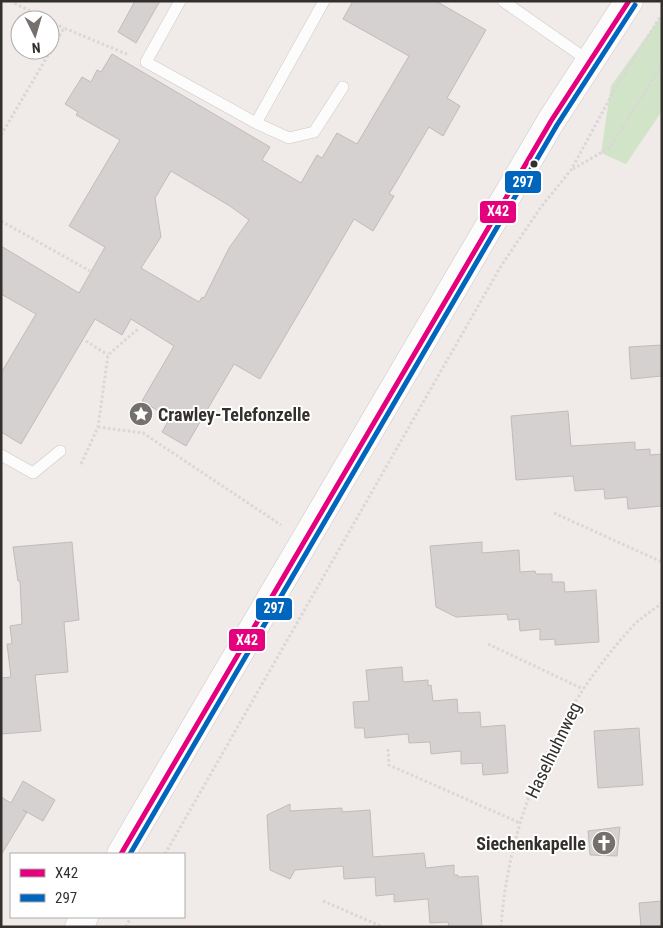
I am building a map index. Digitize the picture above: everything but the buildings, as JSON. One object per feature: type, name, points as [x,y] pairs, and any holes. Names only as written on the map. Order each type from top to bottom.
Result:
[{"type":"main road","points":[[122,853],[551,121],[629,1]]},
{"type":"lane","points":[[180,1],[146,62],[256,123],[289,138],[314,132],[343,87]]},
{"type":"lane","points":[[256,123],[324,1]]},
{"type":"lane","points":[[504,1],[589,61]]},
{"type":"lane","points":[[1,455],[33,474],[60,451]]},
{"type":"path","points":[[10,1],[28,10]]},
{"type":"path","points":[[166,853],[501,266],[542,207],[571,170],[615,89],[662,14]]},
{"type":"path","points":[[60,26],[146,62]]},
{"type":"path","points":[[1,135],[64,28]]},
{"type":"path","points":[[571,170],[609,148],[662,65]]},
{"type":"path","points":[[1,222],[90,271]]},
{"type":"path","points":[[82,464],[98,427],[108,355],[138,329]]},
{"type":"path","points":[[86,341],[108,355]]},
{"type":"path","points":[[98,427],[143,433],[281,525]]},
{"type":"path","points":[[554,513],[662,562]]},
{"type":"path","name":"Haselhuhnweg","points":[[501,927],[503,894],[510,858],[532,785],[555,736],[583,689],[633,625],[662,603]]},
{"type":"path","points":[[488,644],[583,689]]},
{"type":"path","points":[[388,748],[389,765],[520,823]]},
{"type":"path","points":[[324,900],[383,927]]},
{"type":"green space","points":[[662,15],[662,111],[626,164],[601,153],[611,86]]},
{"type":"transit line","name":"X42","points":[[122,853],[551,121],[629,1]]},
{"type":"transit line","name":"297","points":[[131,853],[557,125],[635,5]]},
{"type":"place","name":"Crawley-Telefonzelle","points":[[141,414]]},
{"type":"place","name":"Siechenkapelle","points":[[604,843]]}]
